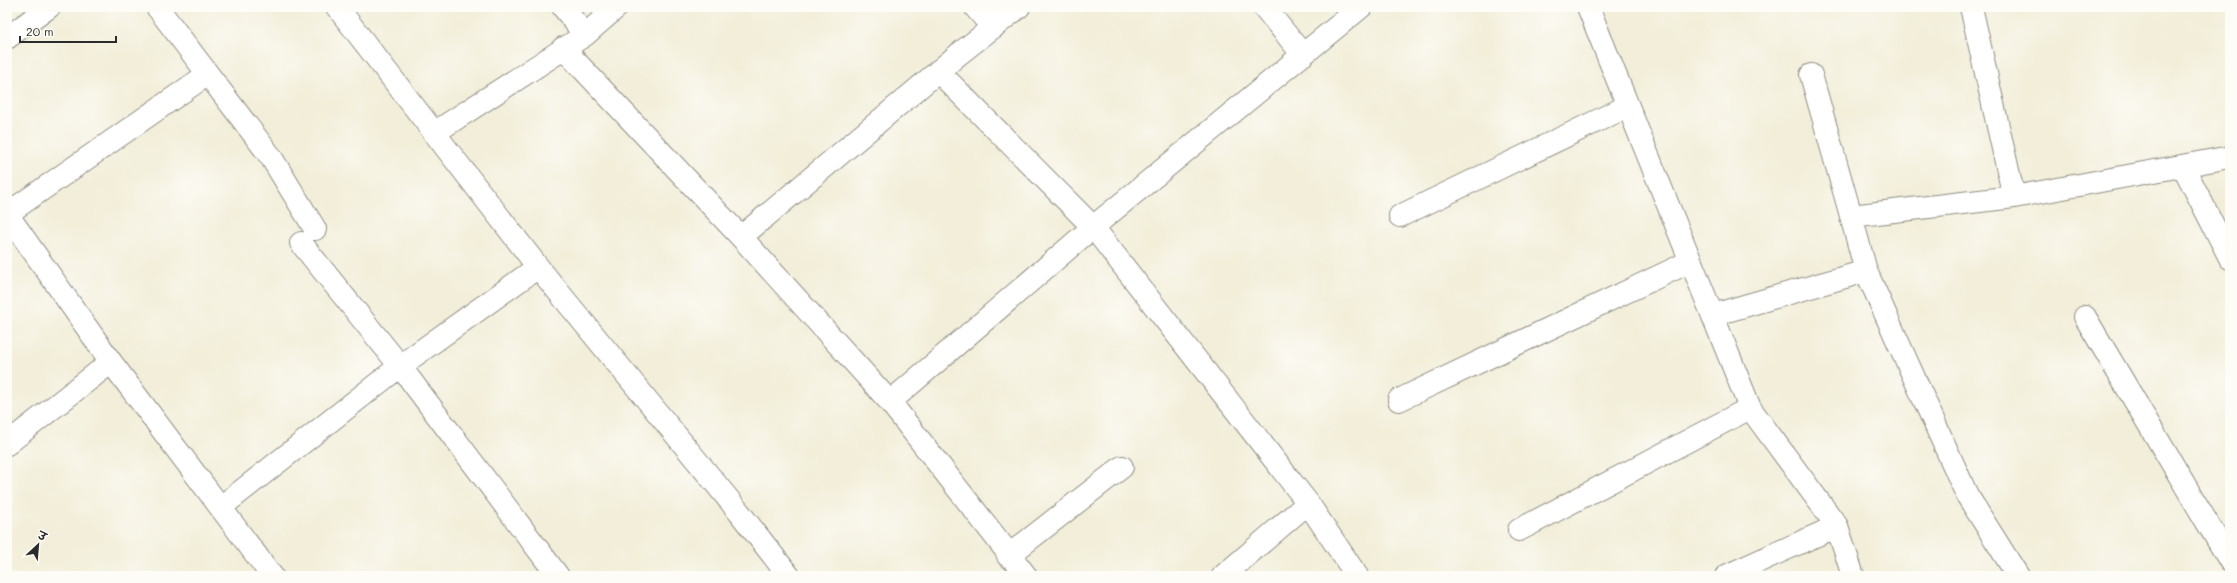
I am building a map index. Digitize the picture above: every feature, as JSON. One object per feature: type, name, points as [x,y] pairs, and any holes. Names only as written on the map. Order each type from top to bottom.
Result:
[{"type":"street","points":[[7,38],[49,7]]},
{"type":"street","points":[[157,7],[271,157],[308,236],[400,366],[558,576]]},
{"type":"street","points":[[337,7],[538,267],[739,512],[789,576]]},
{"type":"street","points":[[563,7],[585,36]]},
{"type":"street","points":[[434,133],[563,48],[585,36],[617,7]]},
{"type":"street","points":[[975,7],[993,28]]},
{"type":"street","points":[[741,237],[938,71],[1019,7]]},
{"type":"street","points":[[1264,7],[1303,55]]},
{"type":"street","points":[[890,402],[1093,227],[1361,7]]},
{"type":"street","points":[[1588,7],[1750,408],[1837,526],[1853,576]]},
{"type":"street","points":[[1971,7],[2014,197]]},
{"type":"street","points":[[563,48],[741,237],[890,402],[1008,556],[1026,576]]},
{"type":"street","points":[[938,71],[1093,227],[1308,503],[1357,576]]},
{"type":"street","points":[[208,74],[7,214],[111,362],[272,576]]},
{"type":"street","points":[[1811,75],[1866,271],[1967,495],[2018,576]]},
{"type":"street","points":[[1400,216],[1628,106]]},
{"type":"street","points":[[1851,216],[2014,197],[2230,157]]},
{"type":"street","points":[[2183,166],[2230,258]]},
{"type":"street","points":[[1399,400],[1691,261]]},
{"type":"street","points":[[221,507],[400,366],[538,267]]},
{"type":"street","points":[[1712,315],[1866,271]]},
{"type":"street","points":[[2085,317],[2230,561]]},
{"type":"street","points":[[7,444],[111,362]]},
{"type":"street","points":[[1519,530],[1750,408]]},
{"type":"street","points":[[1008,556],[1122,468]]},
{"type":"street","points":[[1223,576],[1308,503]]},
{"type":"street","points":[[1726,576],[1837,526]]}]
